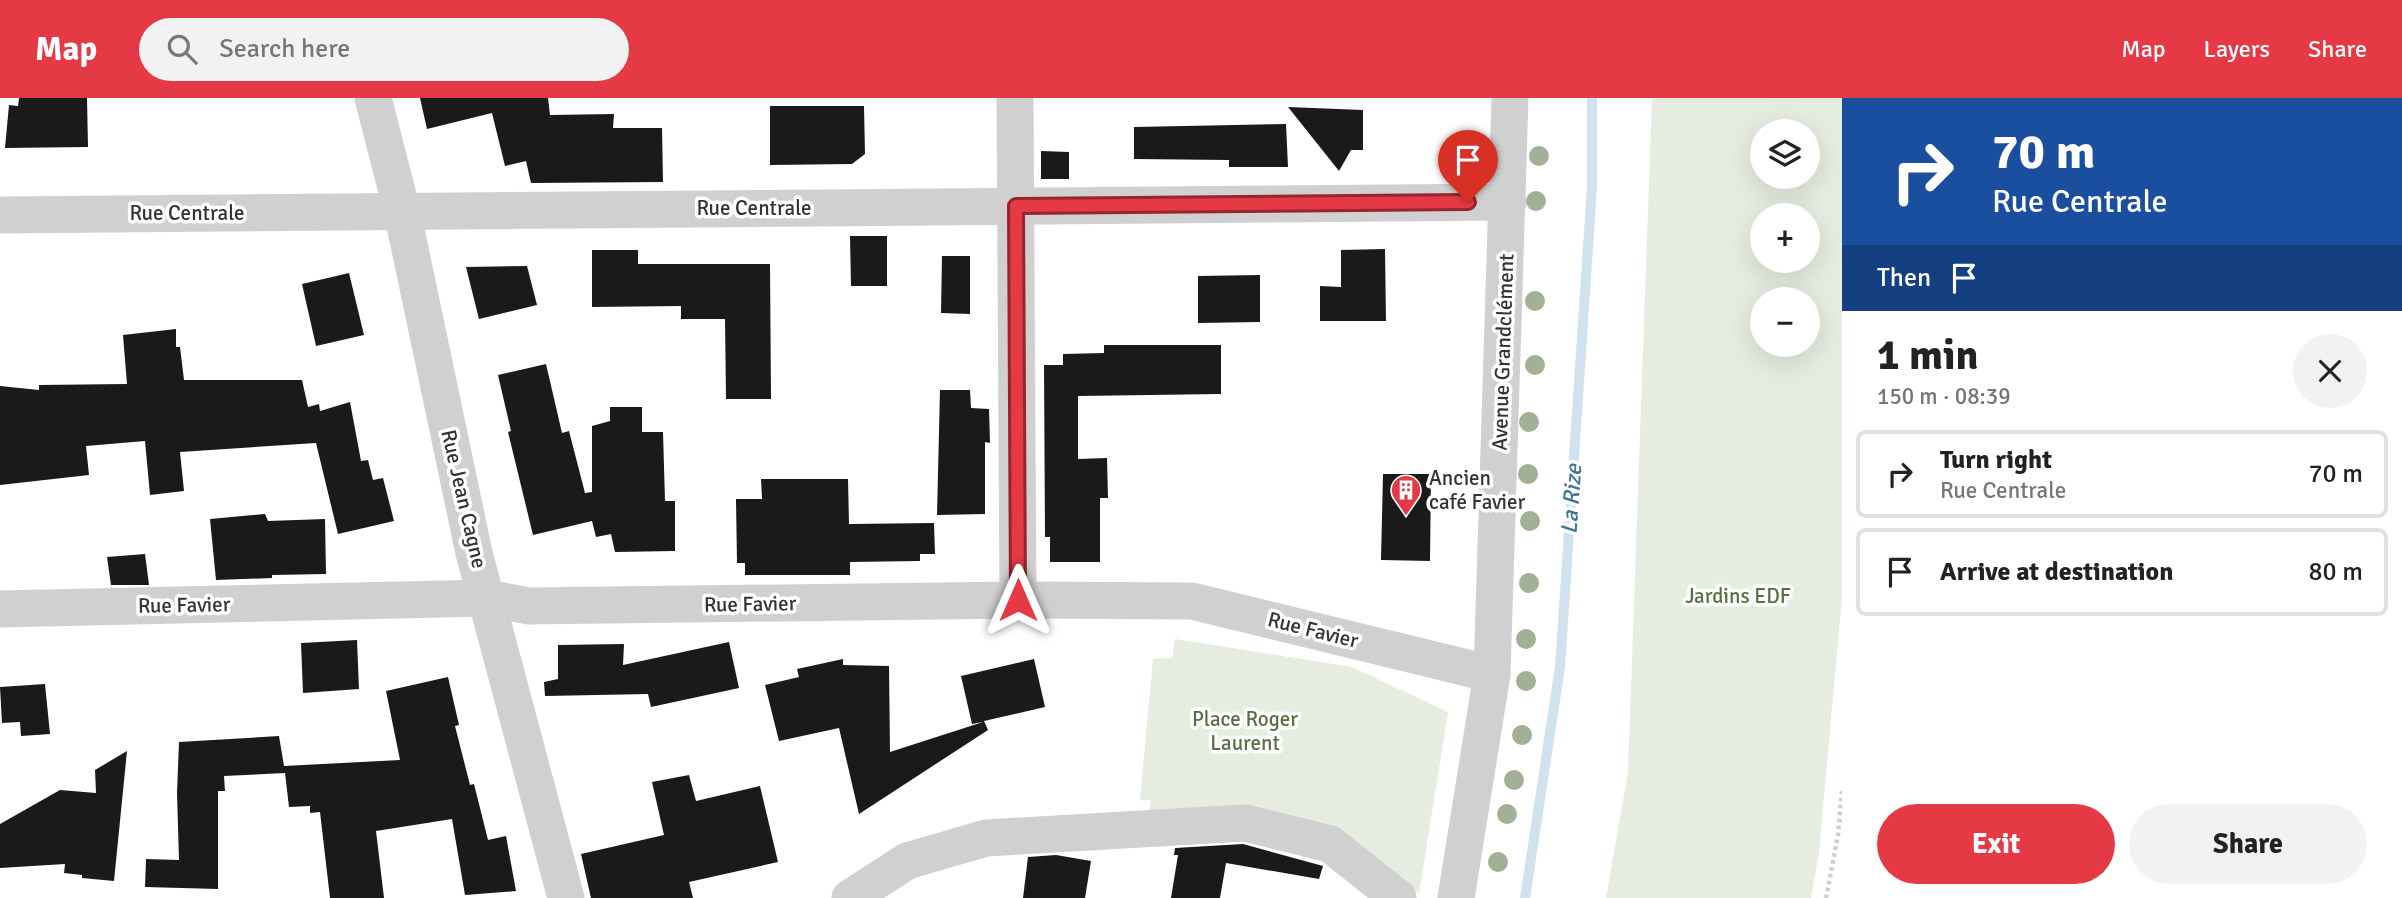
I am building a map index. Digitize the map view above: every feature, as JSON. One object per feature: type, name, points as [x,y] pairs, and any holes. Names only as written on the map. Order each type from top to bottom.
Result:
[{"type":"street","name":"Rue Jean Cagne","points":[[373,98],[402,211],[474,553],[566,898]]},
{"type":"street","points":[[1015,98],[1018,600]]},
{"type":"street","name":"Avenue Grandclément","points":[[1456,898],[1492,674],[1510,98]]},
{"type":"street","name":"Rue Centrale","points":[[0,215],[1508,202]]},
{"type":"street","name":"Rue Favier","points":[[0,609],[487,598],[529,606],[1018,600],[1192,601],[1492,674]]},
{"type":"street","points":[[850,898],[907,861],[986,838],[1245,823],[1331,844],[1398,898]]},
{"type":"street","points":[[901,898],[907,861]]},
{"type":"path","points":[[1826,898],[1838,835],[1842,791]]},
{"type":"green space","name":"Jardins EDF","points":[[1652,98],[1842,98],[1842,597],[1819,852],[1811,898],[1606,898],[1628,772]]},
{"type":"green space","name":"Place Roger Laurent","points":[[1175,639],[1352,667],[1448,712],[1419,894],[1362,848],[1149,815],[1151,800],[1140,800],[1153,659],[1172,658]]},
{"type":"building","points":[[19,98],[87,98],[88,147],[5,148],[9,105],[18,106]]},
{"type":"building","points":[[420,98],[548,98],[550,115],[614,114],[613,128],[662,128],[663,182],[531,183],[526,161],[505,166],[492,113],[427,129]]},
{"type":"building","points":[[770,106],[864,106],[865,154],[852,164],[770,165]]},
{"type":"building","points":[[1288,107],[1363,110],[1363,150],[1351,150],[1339,171]]},
{"type":"building","points":[[1286,124],[1288,167],[1229,167],[1229,160],[1134,159],[1134,127]]},
{"type":"building","points":[[1041,151],[1069,152],[1069,179],[1041,179]]},
{"type":"building","points":[[850,236],[887,236],[887,286],[851,286]]},
{"type":"building","points":[[1385,249],[1386,321],[1320,321],[1320,286],[1341,287],[1341,250]]},
{"type":"building","points":[[592,250],[638,250],[638,264],[770,264],[771,399],[726,399],[725,319],[681,319],[681,306],[592,307]]},
{"type":"building","points":[[942,256],[970,256],[970,314],[941,313]]},
{"type":"building","points":[[527,266],[537,305],[479,319],[466,267]]},
{"type":"building","points":[[349,273],[364,335],[316,346],[302,284]]},
{"type":"building","points":[[1260,275],[1260,322],[1198,323],[1198,276]]},
{"type":"building","points":[[176,329],[176,347],[180,347],[184,380],[302,380],[308,407],[319,404],[320,411],[350,402],[361,461],[368,460],[373,480],[383,478],[394,521],[338,534],[316,443],[180,452],[184,491],[150,495],[145,441],[86,446],[89,475],[0,485],[0,386],[39,390],[39,385],[127,384],[123,335]]},
{"type":"building","points":[[1104,345],[1221,345],[1221,394],[1078,396],[1078,459],[1107,458],[1108,498],[1100,498],[1100,562],[1050,562],[1050,537],[1045,537],[1044,365],[1063,365],[1063,354],[1104,353]]},
{"type":"building","points":[[546,364],[562,433],[569,431],[585,493],[592,492],[592,426],[610,421],[610,407],[642,407],[642,432],[663,432],[665,501],[675,501],[675,551],[615,552],[611,534],[596,537],[592,521],[533,535],[508,432],[511,431],[498,375]]},
{"type":"building","points":[[940,390],[970,390],[971,408],[989,409],[990,443],[985,442],[985,514],[937,515]]},
{"type":"building","name":"Ancien café Favier","points":[[1383,474],[1431,474],[1430,561],[1381,560]]},
{"type":"building","points":[[761,479],[848,479],[849,524],[934,523],[935,554],[920,554],[920,561],[850,562],[850,575],[745,575],[745,563],[737,563],[736,499],[762,499]]},
{"type":"building","points":[[265,514],[268,521],[325,519],[326,574],[216,580],[210,519]]},
{"type":"building","points":[[145,554],[149,585],[111,585],[107,557]]},
{"type":"building","points":[[357,640],[359,689],[303,693],[301,643]]},
{"type":"building","points":[[729,642],[739,688],[651,707],[648,694],[545,696],[544,682],[558,679],[558,645],[624,644],[623,665]]},
{"type":"building","points":[[843,659],[843,665],[889,666],[890,752],[983,722],[972,724],[961,676],[1034,659],[1045,707],[984,721],[988,730],[859,814],[839,728],[779,741],[765,685],[799,677],[797,669]]},
{"type":"building","points":[[448,677],[459,725],[455,726],[470,785],[474,784],[488,840],[506,836],[516,891],[465,895],[452,819],[376,831],[384,898],[330,898],[320,812],[310,813],[310,806],[289,807],[285,773],[224,776],[225,791],[218,791],[218,889],[145,887],[146,859],[179,860],[179,742],[279,736],[284,766],[400,760],[386,691]]},
{"type":"building","points":[[45,684],[50,734],[21,736],[20,722],[2,723],[0,687]]},
{"type":"building","points":[[127,751],[114,881],[64,873],[65,864],[0,868],[0,824],[60,790],[96,793],[95,770]]},
{"type":"building","points":[[689,775],[696,801],[760,786],[778,862],[689,882],[693,898],[591,898],[581,854],[664,835],[652,782]]},
{"type":"building","points":[[1243,844],[1323,866],[1319,879],[1226,863],[1220,898],[1171,898],[1178,855],[1174,855],[1175,848]]},
{"type":"building","points":[[1056,855],[1091,861],[1085,898],[1023,898],[1028,857]]},
{"type":"waterway","name":"La Rize","points":[[1525,898],[1560,667],[1592,187],[1592,98]]},
{"type":"place","name":"Ancien café Favier","points":[[1406,517]]},
{"type":"route","points":[[1018,600],[1016,206],[1468,202]]}]
